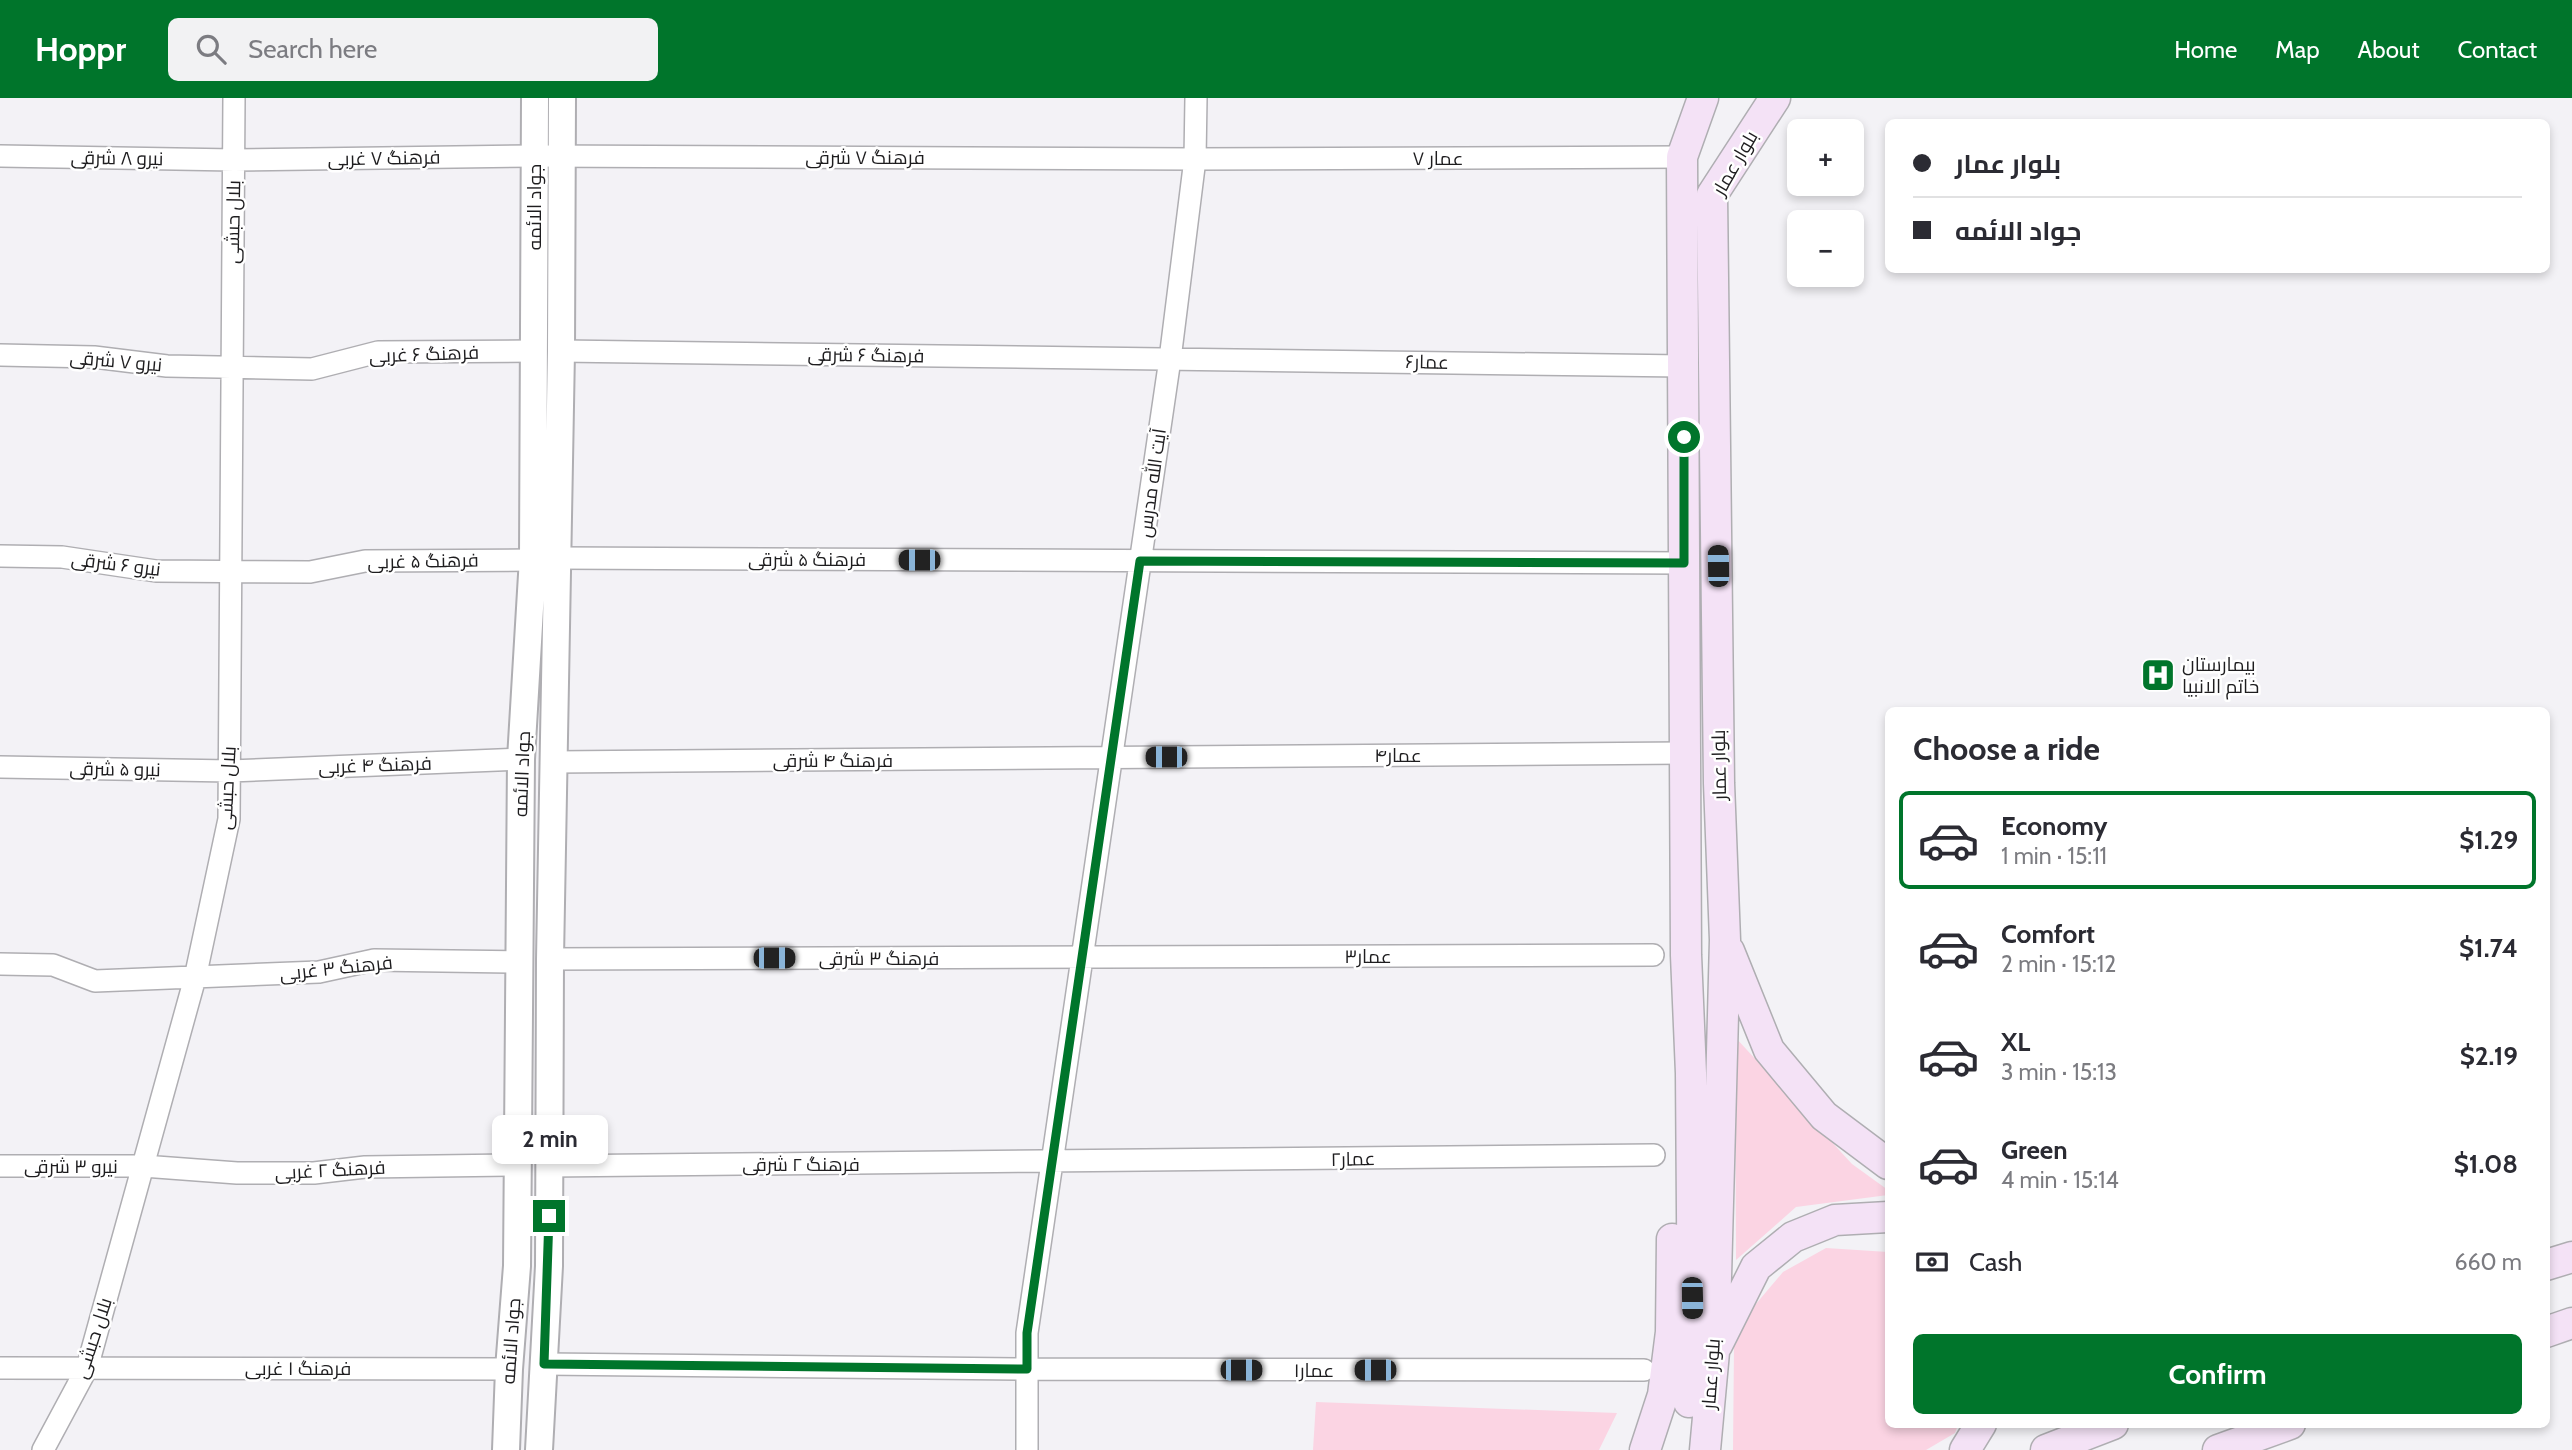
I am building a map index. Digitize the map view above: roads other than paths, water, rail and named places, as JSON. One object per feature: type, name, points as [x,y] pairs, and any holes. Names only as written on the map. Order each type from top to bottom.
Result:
[{"type":"main road","name":"بلوار عمار","points":[[1685,1450],[1693,1349],[1691,1073],[1686,955],[1682,157],[1703,98]]},
{"type":"main road","name":"بلوار عمار","points":[[1705,1450],[1714,1352],[1724,940],[1719,783],[1712,195],[1775,98]]},
{"type":"main road","points":[[1724,940],[1769,1050],[1824,1116],[1885,1162]]},
{"type":"main road","points":[[1645,1450],[1663,1395],[1671,1332],[1672,1151],[1691,1073]]},
{"type":"main road","points":[[1714,1352],[1756,1267],[1793,1237],[1835,1220],[1885,1217]]},
{"type":"main road","points":[[2550,1264],[2572,1257]]},
{"type":"main road","points":[[2550,1331],[2572,1323]]},
{"type":"main road","points":[[1965,1450],[1979,1428]]},
{"type":"main road","points":[[2046,1450],[2103,1428]]},
{"type":"main road","points":[[2218,1450],[2279,1428]]},
{"type":"street","name":"بلال حبشی","points":[[43,1450],[87,1368],[195,978],[229,819],[234,98]]},
{"type":"street","name":"جواد الائمه","points":[[535,98],[534,351],[554,762],[549,1266],[539,1450]]},
{"type":"street","name":"جواد الائمه","points":[[506,1450],[517,1266],[521,759],[545,559],[561,351],[562,98]]},
{"type":"street","name":"آیت الله مدرس","points":[[1027,1450],[1027,1333],[1170,359],[1195,159],[1196,98]]},
{"type":"street","name":"نیرو ۸ شرقی","points":[[0,156],[234,160]]},
{"type":"street","name":"فرهنگ ۷ غربی","points":[[234,160],[535,156]]},
{"type":"street","name":"فرهنگ ۷ شرقی","points":[[535,156],[1195,159]]},
{"type":"street","name":"عمار ۷","points":[[1195,159],[1682,157]]},
{"type":"street","name":"فرهنگ ۶ غربی","points":[[231,367],[312,369],[378,352],[534,351]]},
{"type":"street","name":"فرهنگ ۶ شرقی","points":[[561,351],[1170,359]]},
{"type":"street","name":"نیرو ۷ شرقی","points":[[0,355],[94,357],[167,366],[231,367]]},
{"type":"street","name":"عمار۶","points":[[1170,359],[1683,366]]},
{"type":"street","name":"نیرو ۶ شرقی","points":[[0,556],[62,557],[156,571],[231,570]]},
{"type":"street","name":"فرهنگ ۵ شرقی","points":[[545,559],[1684,563]]},
{"type":"street","name":"فرهنگ ۵ غربی","points":[[231,570],[310,572],[365,561],[545,559]]},
{"type":"street","points":[[1685,668],[1719,667]]},
{"type":"street","name":"عمار۴","points":[[1111,757],[1685,753]]},
{"type":"street","name":"فرهنگ ۴ شرقی","points":[[554,762],[1111,757]]},
{"type":"street","name":"فرهنگ ۴ غربی","points":[[230,771],[521,759]]},
{"type":"street","name":"نیرو ۵ شرقی","points":[[0,767],[230,771]]},
{"type":"street","name":"عمار۳","points":[[1082,957],[1653,955]]},
{"type":"street","name":"فرهنگ ۳ شرقی","points":[[550,959],[1082,957]]},
{"type":"street","name":"فرهنگ ۳ غربی","points":[[0,964],[52,965],[95,981],[318,972],[374,960],[519,962]]},
{"type":"street","name":"عمار۲","points":[[1052,1161],[1654,1156]]},
{"type":"street","name":"فرهنگ ۲ شرقی","points":[[549,1166],[1052,1161]]},
{"type":"street","name":"فرهنگ ۲ غربی","points":[[143,1166],[237,1173],[314,1173],[365,1167],[518,1165]]},
{"type":"street","name":"نیرو ۳ شرقی","points":[[0,1166],[143,1166]]},
{"type":"street","name":"عمار۱","points":[[544,1364],[1027,1369],[1644,1370]]},
{"type":"street","name":"فرهنگ ۱ غربی","points":[[0,1368],[509,1369]]},
{"type":"place","name":"بیمارستان خاتم الانبیا","points":[[2158,675]]}]
